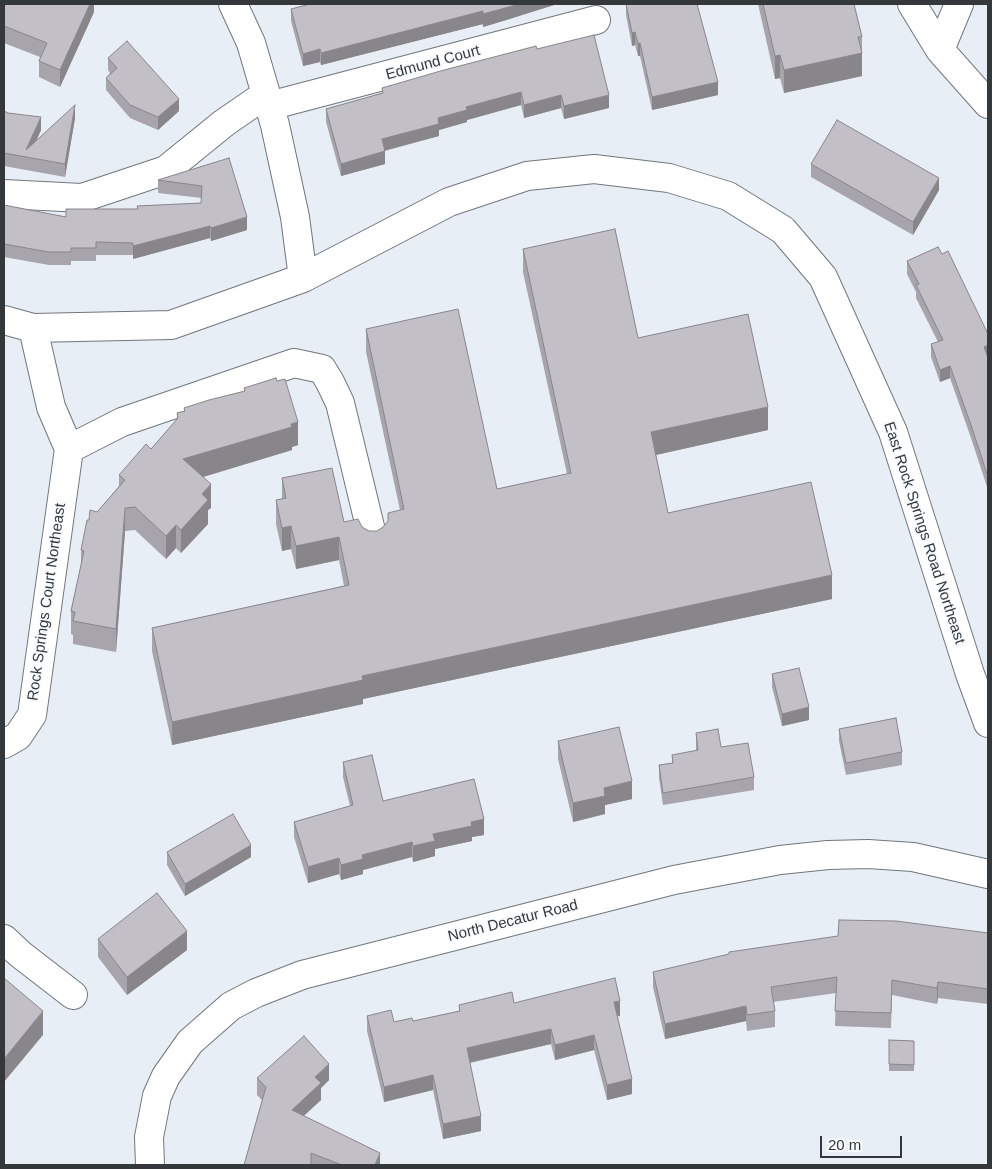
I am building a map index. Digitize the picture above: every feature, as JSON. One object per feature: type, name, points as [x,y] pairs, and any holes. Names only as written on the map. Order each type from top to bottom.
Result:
[{"type":"street","points":[[233,4],[251,43],[267,100],[295,217],[303,278]]},
{"type":"street","points":[[912,4],[940,50],[988,104]]},
{"type":"street","points":[[940,50],[959,4]]},
{"type":"street","name":"Edmund Court","points":[[4,194],[82,198],[166,170],[224,123],[267,100],[596,20]]},
{"type":"street","name":"East Rock Springs Road Northeast","points":[[4,320],[33,328],[171,325],[303,278],[449,202],[527,176],[594,168],[669,178],[728,196],[783,230],[823,277],[893,432],[970,674],[988,724]]},
{"type":"street","points":[[33,328],[51,407],[69,449],[122,422],[294,363],[322,369],[340,403],[374,539]]},
{"type":"street","name":"Rock Springs Court Northeast","points":[[4,744],[18,736],[32,715],[69,449]]},
{"type":"street","name":"North Decatur Road","points":[[150,1165],[149,1137],[157,1096],[166,1076],[190,1042],[231,1006],[256,993],[302,975],[674,880],[780,860],[858,854],[913,857],[988,874]]},
{"type":"street","points":[[4,939],[20,954],[73,995]]},
{"type":"building","points":[[4,4],[90,4],[60,70],[39,61],[47,43],[4,26]]},
{"type":"building","points":[[310,4],[520,4],[483,14],[483,11],[321,53],[320,49],[303,54],[291,9]]},
{"type":"building","points":[[626,4],[697,4],[718,82],[652,97],[640,43],[638,44],[635,32],[632,33]]},
{"type":"building","points":[[763,4],[854,4],[862,37],[858,37],[862,53],[784,70],[780,55],[775,56]]},
{"type":"building","points":[[594,35],[609,95],[564,106],[561,95],[524,105],[521,92],[466,107],[467,110],[438,118],[439,124],[382,139],[385,151],[341,164],[326,109],[383,93],[382,88],[444,70],[536,46],[537,49]]},
{"type":"building","points":[[127,41],[179,99],[158,117],[130,105],[106,78],[117,68],[108,58]]},
{"type":"building","points":[[75,105],[65,164],[4,153],[4,111],[41,117],[26,150]]},
{"type":"building","points":[[837,120],[939,178],[913,222],[811,164]]},
{"type":"building","points":[[229,158],[247,217],[211,228],[210,226],[133,246],[133,243],[96,242],[96,248],[71,248],[71,252],[49,252],[4,244],[4,205],[66,217],[66,209],[138,209],[137,206],[201,203],[202,186],[158,180]]},
{"type":"building","points":[[615,229],[638,338],[748,314],[768,407],[651,432],[668,513],[811,482],[832,575],[362,676],[363,680],[172,722],[152,628],[349,585],[339,537],[296,546],[291,526],[282,528],[276,500],[286,498],[282,478],[332,468],[344,522],[358,519],[362,527],[369,531],[377,531],[383,527],[388,521],[388,513],[404,509],[366,329],[458,309],[497,489],[571,473],[523,249]]},
{"type":"building","points":[[938,247],[942,254],[948,251],[988,334],[988,345],[984,347],[988,358],[988,477],[950,366],[940,370],[931,344],[943,340],[916,285],[919,284],[907,261]]},
{"type":"building","points":[[276,378],[277,381],[285,379],[298,422],[291,424],[292,427],[183,459],[211,484],[202,494],[208,500],[181,530],[176,525],[166,536],[135,507],[125,508],[116,629],[73,621],[75,612],[71,611],[84,551],[81,550],[90,510],[97,512],[125,480],[119,475],[146,444],[151,449],[178,418],[177,413],[185,411],[184,408],[245,391],[244,388]]},
{"type":"building","points":[[799,668],[809,707],[782,714],[772,674]]},
{"type":"building","points":[[896,718],[902,752],[846,763],[839,729]]},
{"type":"building","points":[[619,727],[632,781],[604,788],[605,796],[573,803],[558,741]]},
{"type":"building","points":[[718,729],[721,747],[748,743],[754,777],[663,793],[659,765],[673,763],[672,755],[698,750],[696,733]]},
{"type":"building","points":[[372,755],[383,801],[474,779],[484,819],[471,822],[472,826],[433,834],[435,841],[413,846],[412,842],[362,855],[363,859],[341,865],[339,858],[308,867],[294,822],[353,805],[343,762]]},
{"type":"building","points":[[233,814],[251,845],[185,884],[167,852]]},
{"type":"building","points":[[157,893],[187,931],[127,977],[98,939]]},
{"type":"building","points":[[839,920],[896,921],[988,933],[988,989],[938,982],[937,988],[892,980],[891,1013],[835,1011],[837,977],[771,987],[775,1011],[747,1015],[746,1006],[665,1024],[653,972],[729,954],[729,952],[838,936]]},
{"type":"building","points":[[4,978],[43,1011],[4,1059]]},
{"type":"building","points":[[615,978],[620,1001],[614,1002],[632,1079],[607,1085],[594,1035],[555,1045],[551,1029],[467,1048],[481,1116],[443,1124],[433,1075],[384,1087],[367,1016],[391,1010],[394,1022],[412,1018],[413,1021],[460,1011],[459,1005],[512,992],[514,1003]]},
{"type":"building","points":[[304,1036],[329,1064],[315,1077],[321,1083],[292,1110],[380,1153],[375,1165],[342,1165],[311,1153],[311,1165],[244,1165],[266,1087],[257,1078]]},
{"type":"building","points":[[889,1040],[914,1041],[914,1065],[889,1064]]}]
